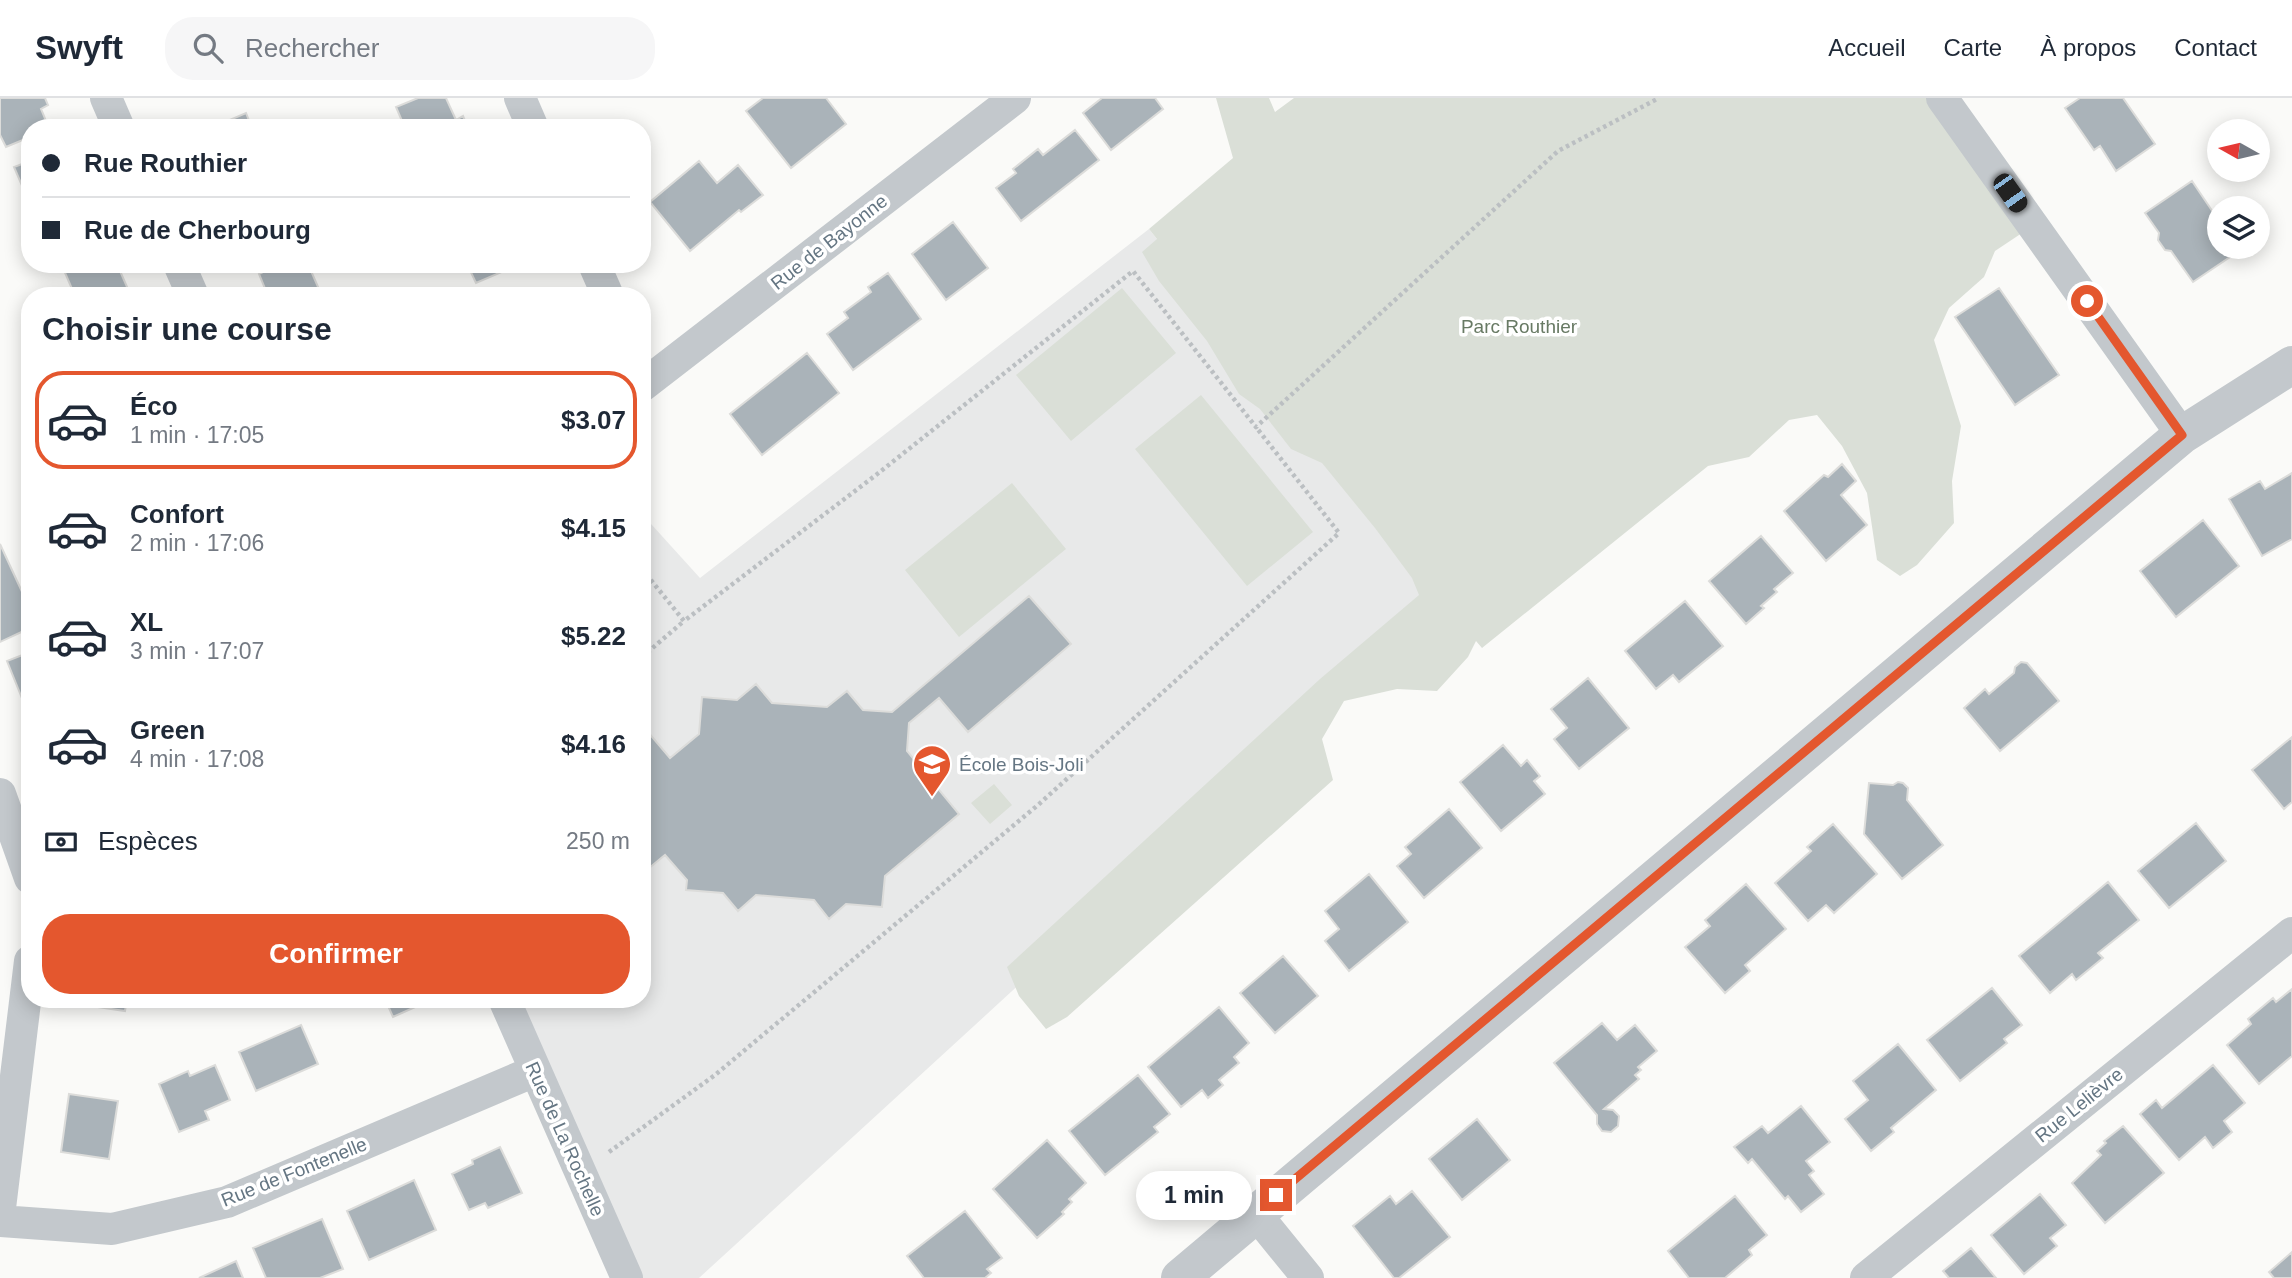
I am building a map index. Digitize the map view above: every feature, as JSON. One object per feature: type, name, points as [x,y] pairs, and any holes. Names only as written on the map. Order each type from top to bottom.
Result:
[{"type":"street","points":[[106,98],[115,119]]},
{"type":"street","points":[[520,98],[529,119]]},
{"type":"street","name":"Rue de Bayonne","points":[[651,375],[1016,98]]},
{"type":"street","points":[[1942,98],[2182,435]]},
{"type":"street","points":[[1180,1278],[2182,435],[2292,365]]},
{"type":"street","points":[[0,794],[21,853]]},
{"type":"street","name":"Rue Lelièvre","points":[[1866,1278],[2292,933]]},
{"type":"street","points":[[0,1208],[24,1008]]},
{"type":"street","name":"Rue de La Rochelle","points":[[507,1008],[627,1278]]},
{"type":"street","name":"Rue de Fontenelle","points":[[0,1221],[112,1229],[227,1202],[535,1071]]},
{"type":"street","points":[[1255,1213],[1308,1278]]},
{"type":"path","points":[[1256,428],[1558,151],[1659,98]]},
{"type":"path","points":[[579,1172],[715,1075],[1038,806],[1339,533],[1133,271],[651,649]]},
{"type":"path","points":[[651,580],[684,621]]},
{"type":"shaded area","name":"École Bois-Joli","points":[[1149,229],[1442,597],[699,1278],[627,1278],[508,1008],[651,1008],[651,524],[700,578]]},
{"type":"green space","name":"Parc Routhier","points":[[1216,98],[1269,98],[1275,112],[1294,98],[1942,98],[2022,233],[1995,251],[1984,277],[1949,308],[1934,340],[1961,426],[1952,481],[1954,523],[1917,565],[1900,576],[1877,560],[1867,493],[1842,446],[1817,415],[1789,420],[1749,457],[1708,466],[1482,648],[1476,641],[1468,657],[1437,691],[1397,689],[1344,701],[1322,739],[1333,780],[1067,1017],[1046,1029],[1019,996],[1007,967],[1320,679],[1419,595],[1412,578],[1322,463],[1291,449],[1260,409],[1239,394],[1207,341],[1159,281],[1142,252],[1157,239],[1149,229],[1233,158]]},
{"type":"green space","points":[[1122,288],[1176,353],[1071,441],[1016,375]]},
{"type":"green space","points":[[1201,395],[1313,532],[1247,586],[1135,449]]},
{"type":"green space","points":[[1012,483],[1066,549],[959,637],[905,570]]},
{"type":"green space","points":[[994,784],[1012,805],[990,824],[971,803]]},
{"type":"building","points":[[0,98],[45,98],[48,105],[41,109],[45,119],[21,119],[21,141],[6,147],[0,135]]},
{"type":"building","points":[[418,98],[446,98],[456,119],[401,119],[396,107]]},
{"type":"building","points":[[763,98],[826,98],[846,124],[791,168],[746,111]]},
{"type":"building","points":[[1102,98],[1155,98],[1163,109],[1111,150],[1083,113]]},
{"type":"building","points":[[2080,98],[2123,98],[2155,144],[2116,171],[2100,146],[2094,150],[2065,108]]},
{"type":"building","points":[[246,113],[248,119],[232,119]]},
{"type":"building","points":[[1075,130],[1099,160],[1021,221],[996,188],[1016,173],[1013,169],[1038,149],[1043,155]]},
{"type":"building","points":[[699,161],[717,183],[738,165],[763,195],[741,212],[739,210],[690,251],[651,201]]},
{"type":"building","points":[[21,164],[21,183],[14,167]]},
{"type":"building","points":[[2192,181],[2207,203],[2207,259],[2227,259],[2193,282],[2171,251],[2165,250],[2158,240],[2159,233],[2145,213]]},
{"type":"building","points":[[953,222],[988,268],[946,300],[912,254]]},
{"type":"building","points":[[65,273],[121,273],[127,287],[71,287]]},
{"type":"building","points":[[312,273],[318,287],[264,287],[259,274]]},
{"type":"building","points":[[471,273],[499,273],[476,283]]},
{"type":"building","points":[[888,273],[921,319],[853,370],[827,334],[848,318],[844,312],[871,292],[868,287]]},
{"type":"building","points":[[1999,288],[2059,375],[2015,405],[1955,317]]},
{"type":"building","points":[[807,353],[839,393],[762,455],[730,414]]},
{"type":"building","points":[[1842,464],[1856,481],[1841,495],[1867,525],[1826,561],[1784,511],[1824,475],[1828,477]]},
{"type":"building","points":[[2292,473],[2292,539],[2262,556],[2229,499],[2260,481],[2265,489]]},
{"type":"building","points":[[2203,520],[2239,566],[2176,617],[2140,571]]},
{"type":"building","points":[[1761,536],[1793,573],[1774,589],[1777,592],[1746,624],[1709,581]]},
{"type":"building","points":[[0,544],[21,590],[21,632],[0,642]]},
{"type":"building","points":[[1029,596],[1071,644],[968,732],[939,698],[909,723],[907,751],[959,814],[885,876],[882,907],[846,904],[829,919],[814,900],[756,895],[738,911],[723,893],[686,890],[687,880],[665,855],[651,867],[651,736],[670,758],[699,734],[702,697],[737,700],[756,684],[772,703],[827,707],[847,691],[863,710],[892,712]]},
{"type":"building","points":[[1685,601],[1723,646],[1679,682],[1673,675],[1656,689],[1625,651]]},
{"type":"building","points":[[21,656],[21,696],[7,661]]},
{"type":"building","points":[[2021,662],[2027,663],[2059,701],[2000,751],[1964,708],[1985,689],[1989,694],[2014,673],[2015,667]]},
{"type":"building","points":[[1588,678],[1629,728],[1579,769],[1554,739],[1567,728],[1551,709]]},
{"type":"building","points":[[2292,737],[2292,802],[2284,809],[2252,770]]},
{"type":"building","points":[[1503,745],[1521,766],[1527,760],[1540,776],[1534,781],[1545,794],[1501,831],[1460,782]]},
{"type":"building","points":[[1898,782],[1908,788],[1907,800],[1943,845],[1902,879],[1864,834],[1869,783],[1893,785]]},
{"type":"building","points":[[1449,809],[1482,848],[1424,898],[1397,866],[1411,854],[1405,847]]},
{"type":"building","points":[[2196,823],[2226,861],[2169,908],[2138,871]]},
{"type":"building","points":[[1833,824],[1877,874],[1834,913],[1826,905],[1808,921],[1775,883],[1811,851],[1807,847]]},
{"type":"building","points":[[1369,874],[1408,922],[1349,971],[1325,941],[1339,929],[1325,911]]},
{"type":"building","points":[[2108,882],[2139,920],[2098,953],[2103,958],[2076,980],[2072,974],[2050,993],[2019,956]]},
{"type":"building","points":[[1746,884],[1786,929],[1745,965],[1750,971],[1725,993],[1685,947],[1710,926],[1705,920]]},
{"type":"building","points":[[1283,956],[1318,996],[1275,1033],[1240,993]]},
{"type":"building","points":[[1992,988],[2022,1025],[2004,1039],[2007,1043],[1960,1081],[1927,1040]]},
{"type":"building","points":[[2292,989],[2292,1056],[2259,1084],[2227,1045],[2251,1024],[2248,1019],[2273,998],[2276,1002]]},
{"type":"building","points":[[1219,1007],[1249,1043],[1234,1057],[1239,1063],[1219,1080],[1223,1085],[1208,1098],[1202,1090],[1181,1107],[1148,1067]]},
{"type":"building","points":[[104,1008],[126,1008],[125,1011]]},
{"type":"building","points":[[389,1008],[413,1008],[393,1017]]},
{"type":"building","points":[[1602,1023],[1617,1040],[1635,1025],[1657,1051],[1638,1067],[1641,1070],[1635,1075],[1639,1079],[1604,1109],[1613,1110],[1619,1116],[1618,1126],[1611,1132],[1602,1131],[1597,1124],[1597,1115],[1554,1063]]},
{"type":"building","points":[[301,1025],[318,1064],[256,1091],[239,1052]]},
{"type":"building","points":[[1898,1044],[1936,1090],[1891,1128],[1894,1132],[1871,1151],[1845,1119],[1868,1100],[1853,1081]]},
{"type":"building","points":[[215,1065],[230,1100],[205,1111],[209,1120],[179,1132],[159,1084],[188,1071],[190,1076]]},
{"type":"building","points":[[2213,1065],[2245,1103],[2224,1121],[2232,1132],[2213,1148],[2205,1137],[2179,1160],[2140,1114],[2156,1100],[2162,1108]]},
{"type":"building","points":[[1138,1075],[1170,1114],[1154,1127],[1158,1132],[1105,1175],[1069,1131]]},
{"type":"building","points":[[69,1094],[118,1101],[109,1159],[61,1152]]},
{"type":"building","points":[[1801,1106],[1830,1142],[1806,1161],[1814,1171],[1809,1175],[1824,1194],[1801,1212],[1788,1196],[1785,1199],[1752,1159],[1748,1163],[1734,1147],[1762,1126],[1768,1133]]},
{"type":"building","points":[[1477,1119],[1510,1160],[1462,1200],[1429,1159]]},
{"type":"building","points":[[2123,1126],[2164,1173],[2105,1223],[2072,1183],[2101,1155],[2097,1151],[2106,1143],[2104,1141]]},
{"type":"building","points":[[1047,1140],[1086,1183],[1069,1199],[1072,1202],[1062,1212],[1064,1214],[1037,1238],[993,1189]]},
{"type":"building","points":[[500,1147],[522,1193],[488,1208],[485,1203],[469,1210],[452,1174],[473,1164],[472,1160]]},
{"type":"building","points":[[414,1180],[436,1230],[369,1260],[347,1211]]},
{"type":"building","points":[[1412,1191],[1450,1237],[1399,1278],[1394,1278],[1353,1226],[1390,1196],[1396,1204]]},
{"type":"building","points":[[2040,1194],[2066,1225],[2050,1238],[2057,1246],[2024,1274],[1991,1235]]},
{"type":"building","points":[[1735,1196],[1767,1235],[1749,1250],[1752,1255],[1725,1278],[1689,1278],[1668,1251]]},
{"type":"building","points":[[965,1211],[1002,1258],[987,1269],[991,1273],[985,1278],[924,1278],[907,1256]]},
{"type":"building","points":[[322,1219],[343,1269],[320,1278],[266,1278],[253,1248]]},
{"type":"building","points":[[1971,1248],[1996,1278],[1949,1278],[1943,1271]]},
{"type":"building","points":[[2292,1252],[2292,1278],[2274,1278],[2269,1272]]},
{"type":"building","points":[[236,1261],[243,1278],[199,1278]]},
{"type":"place","name":"École Bois-Joli","points":[[932,798]]},
{"type":"route","points":[[1276,1195],[2182,435],[2087,301]]}]
